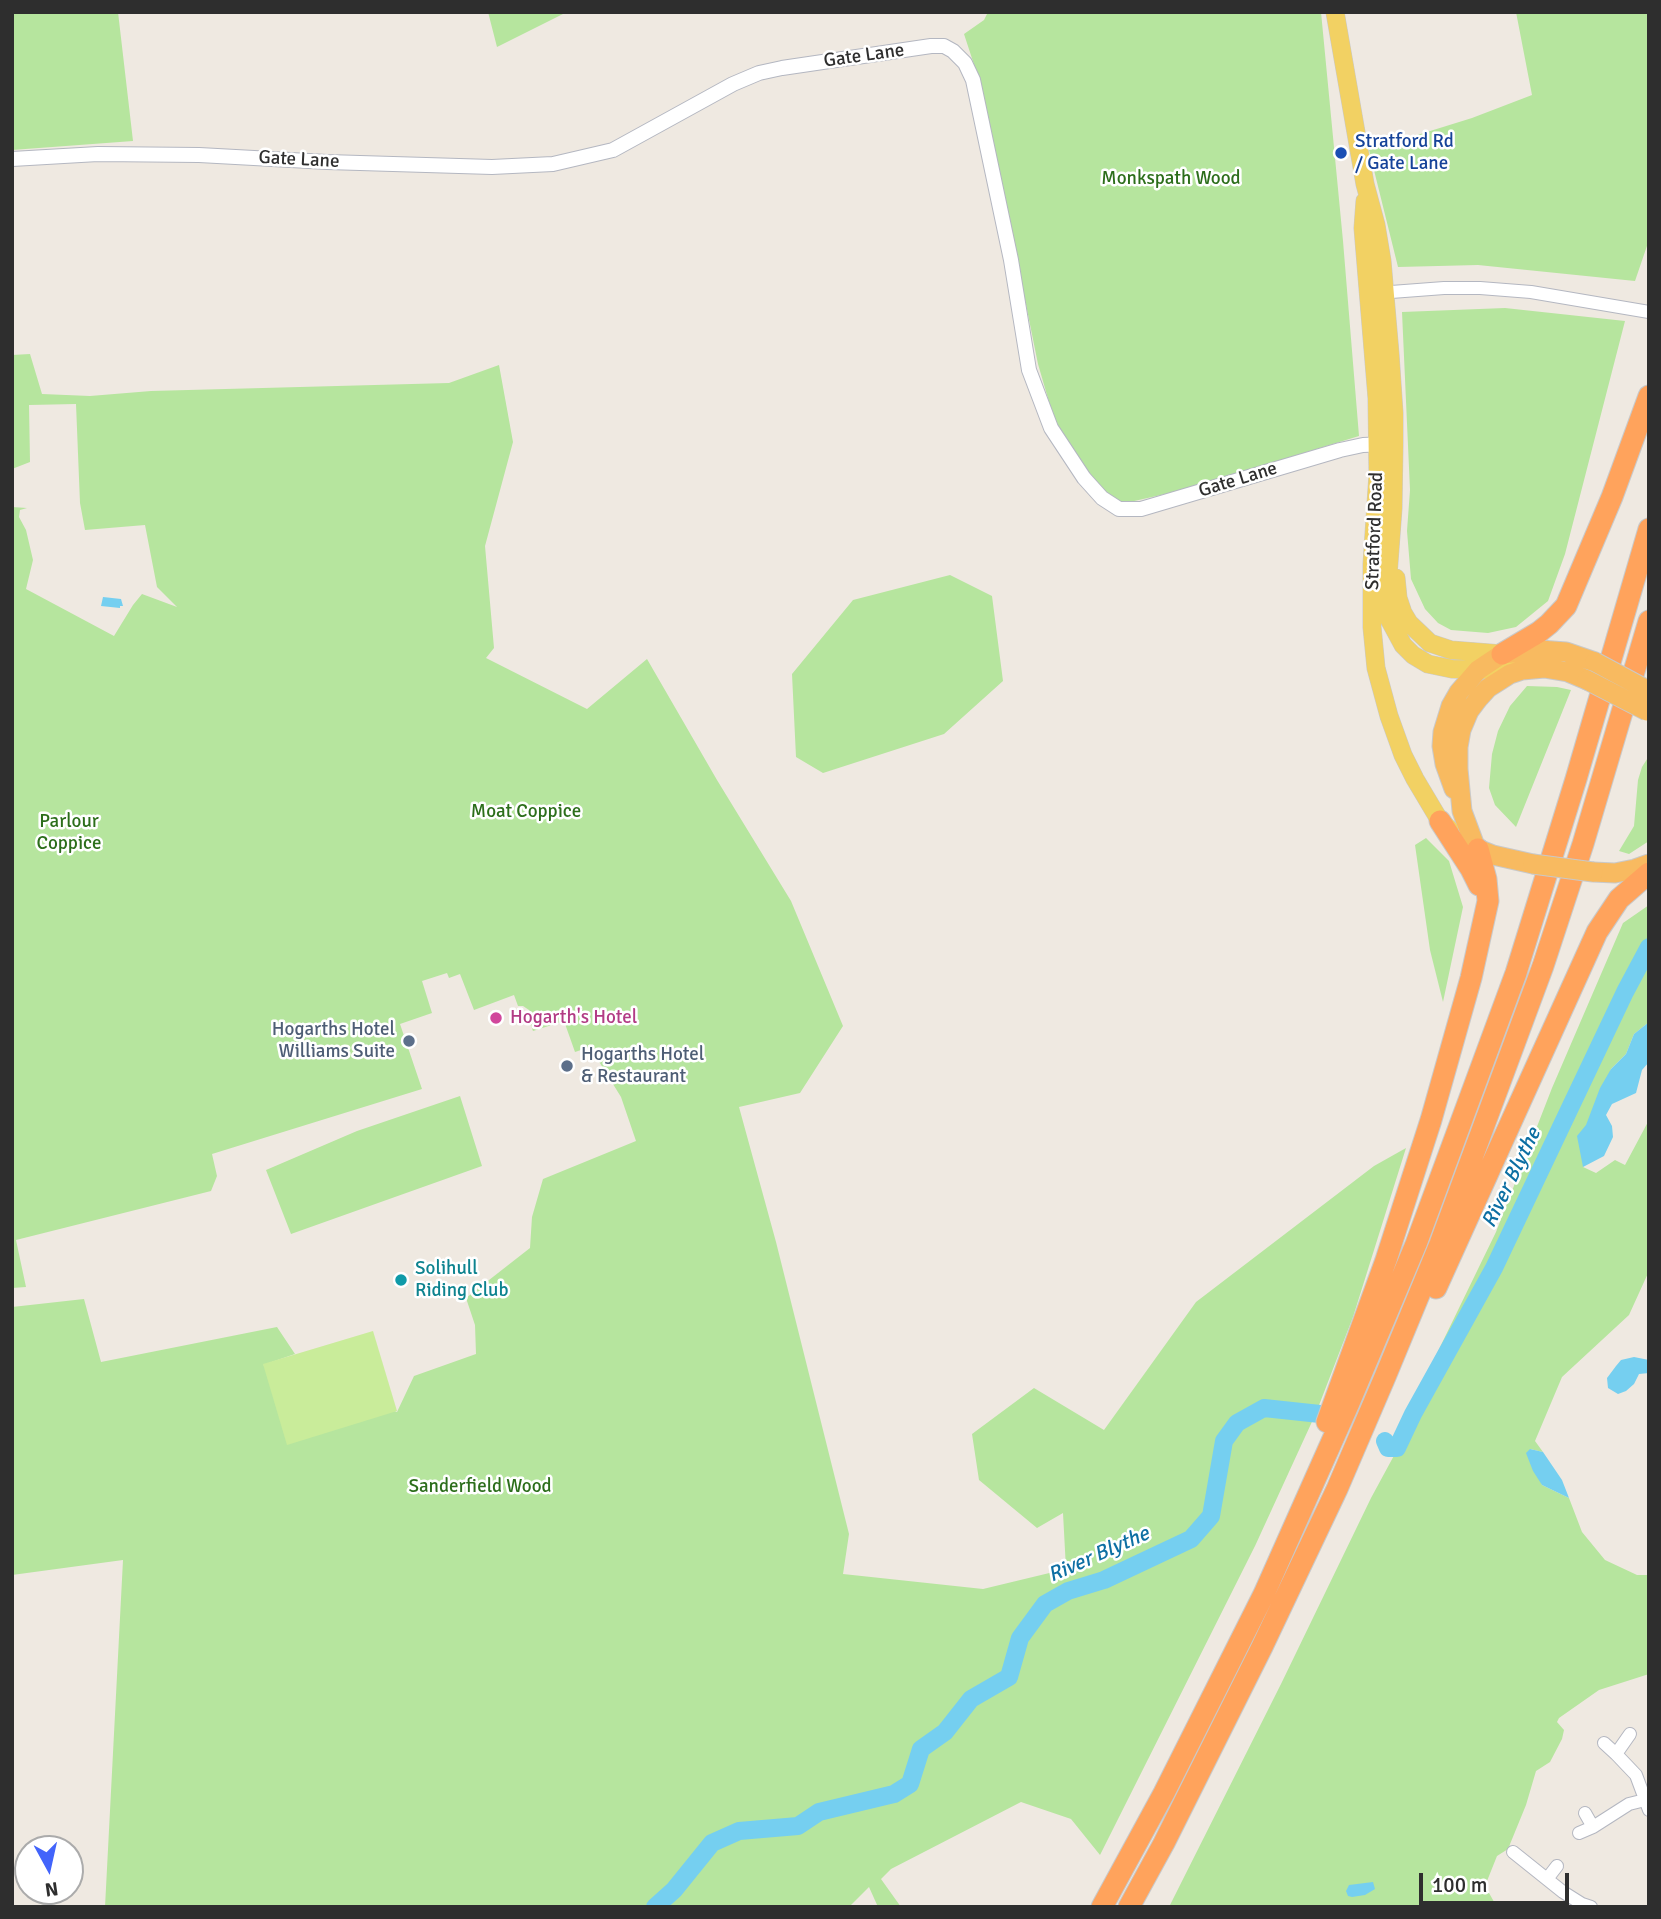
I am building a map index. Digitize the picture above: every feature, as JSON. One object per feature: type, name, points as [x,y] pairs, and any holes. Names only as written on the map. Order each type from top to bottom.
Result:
[{"type":"highway","points":[[1264,1594],[1386,1260],[1432,1120],[1471,978],[1485,915],[1488,889],[1477,847],[1445,764],[1442,746],[1451,706],[1478,670],[1539,632],[1566,606],[1612,497],[1649,396]]},
{"type":"highway","points":[[1101,1907],[1164,1793],[1264,1594],[1416,1244],[1516,973],[1649,529]]},
{"type":"highway","points":[[1129,1907],[1262,1647],[1337,1489],[1440,1244],[1542,966],[1583,844],[1649,621]]},
{"type":"highway","points":[[1502,654],[1556,650],[1577,655],[1591,671],[1648,712]]},
{"type":"highway","points":[[1462,811],[1458,747],[1464,720],[1488,688],[1500,679],[1522,670],[1591,671],[1649,691]]},
{"type":"highway","points":[[1440,821],[1475,875],[1482,894],[1485,915]]},
{"type":"highway","points":[[1477,847],[1493,855],[1532,864],[1593,872],[1615,873],[1649,864]]},
{"type":"highway","points":[[1209,1753],[1282,1638],[1597,932],[1619,899],[1649,873]]},
{"type":"main road","name":"Stratford Road","points":[[1335,12],[1365,184],[1382,261],[1376,293],[1390,354],[1394,413],[1378,474],[1371,564],[1376,668],[1389,716],[1415,779],[1440,821],[1457,836],[1477,847]]},
{"type":"main road","name":"Stratford Road","points":[[1386,444],[1393,508],[1386,602],[1395,633],[1413,655],[1428,664],[1452,669],[1522,670]]},
{"type":"main road","points":[[1393,508],[1398,598],[1409,623],[1420,635],[1439,647],[1502,654]]},
{"type":"street","name":"Gate Lane","points":[[12,159],[98,154],[199,155],[478,167],[553,164],[612,150],[733,84],[759,73],[944,46],[965,63],[973,80],[1011,260],[1029,370],[1051,428],[1084,478],[1102,498],[1119,509],[1141,509],[1340,450],[1386,444]]},
{"type":"street","points":[[1376,293],[1480,288],[1531,292],[1649,312]]},
{"type":"street","points":[[1616,1754],[1630,1734]]},
{"type":"street","points":[[1579,1833],[1629,1804],[1647,1805],[1636,1775],[1604,1743]]},
{"type":"street","points":[[1585,1814],[1593,1827]]},
{"type":"street","points":[[1514,1852],[1572,1898],[1591,1907]]},
{"type":"street","points":[[1547,1879],[1558,1866]]},
{"type":"green space","points":[[12,12],[118,12],[133,141],[12,150]]},
{"type":"green space","points":[[488,12],[567,12],[497,47]]},
{"type":"green space","name":"Monkspath Wood","points":[[988,12],[1321,12],[1359,436],[1183,490],[1121,504],[1096,485],[1056,426],[1038,364],[983,92],[964,34],[984,20]]},
{"type":"green space","points":[[1516,12],[1649,12],[1649,240],[1635,281],[1478,265],[1398,267],[1369,150],[1472,118],[1532,95]]},
{"type":"green space","points":[[1505,308],[1625,321],[1565,554],[1548,601],[1516,627],[1488,633],[1451,630],[1438,623],[1425,609],[1411,579],[1407,531],[1410,490],[1402,312]]},
{"type":"green space","points":[[30,354],[42,394],[90,396],[151,391],[449,383],[499,365],[513,442],[485,546],[494,648],[486,658],[587,709],[647,659],[791,901],[843,1026],[800,1093],[739,1107],[776,1242],[849,1534],[843,1574],[983,1589],[1066,1569],[1063,1513],[1037,1528],[979,1480],[972,1434],[1034,1388],[1104,1430],[1196,1302],[1374,1166],[1406,1148],[1353,1317],[1316,1413],[1255,1546],[1100,1855],[1071,1819],[1021,1802],[891,1869],[881,1879],[901,1907],[878,1907],[869,1887],[849,1907],[105,1907],[123,1560],[12,1575],[12,1307],[84,1299],[101,1362],[277,1327],[295,1354],[263,1365],[397,1412],[414,1376],[476,1354],[475,1325],[466,1298],[530,1248],[532,1217],[543,1179],[636,1141],[621,1097],[590,1047],[575,1052],[564,1021],[533,1031],[528,1018],[529,1010],[518,1006],[514,995],[474,1010],[460,974],[449,978],[447,973],[422,981],[432,1013],[400,1024],[422,1089],[212,1154],[217,1176],[211,1191],[16,1240],[26,1287],[12,1288],[12,507],[27,508],[20,510],[19,517],[26,530],[33,560],[26,589],[114,636],[142,594],[177,607],[157,587],[145,525],[85,530],[80,503],[76,404],[29,405],[30,462],[12,469],[12,355]]},
{"type":"green space","points":[[950,575],[992,596],[1003,681],[944,734],[823,773],[796,757],[792,674],[853,600]]},
{"type":"green space","points":[[1527,686],[1571,690],[1516,827],[1495,805],[1489,788],[1492,754],[1498,731],[1510,706]]},
{"type":"green space","points":[[1649,756],[1649,841],[1629,854],[1619,851],[1634,826],[1638,780]]},
{"type":"green space","points":[[1426,838],[1449,861],[1463,907],[1443,1002],[1430,950],[1415,845]]},
{"type":"green space","points":[[1649,905],[1649,1022],[1634,1034],[1626,1054],[1611,1069],[1583,1167],[1596,1173],[1615,1160],[1625,1165],[1649,1120],[1649,1271],[1629,1315],[1562,1377],[1535,1441],[1543,1452],[1530,1449],[1542,1485],[1569,1498],[1582,1532],[1605,1560],[1637,1575],[1649,1575],[1649,1674],[1599,1690],[1559,1718],[1557,1722],[1564,1730],[1562,1739],[1550,1762],[1536,1771],[1508,1849],[1497,1856],[1485,1886],[1497,1907],[1169,1907],[1371,1498],[1429,1391],[1423,1382],[1496,1232],[1552,1088],[1623,923]]},
{"type":"green space","points":[[460,1096],[482,1166],[291,1234],[266,1170],[357,1131]]},
{"type":"green space","points":[[373,1331],[397,1411],[287,1445],[263,1364]]},
{"type":"water","points":[[103,597],[121,599],[123,606],[101,606]]},
{"type":"water","points":[[1649,1022],[1649,1062],[1642,1070],[1636,1093],[1612,1104],[1606,1115],[1612,1126],[1613,1137],[1604,1156],[1583,1167],[1577,1136],[1586,1125],[1600,1088],[1611,1069],[1626,1054],[1634,1034]]},
{"type":"water","points":[[1634,1357],[1649,1360],[1649,1373],[1639,1374],[1634,1384],[1618,1394],[1608,1388],[1607,1378],[1621,1360]]},
{"type":"water","points":[[1530,1449],[1543,1452],[1562,1480],[1569,1498],[1542,1485],[1526,1453]]},
{"type":"water","points":[[1373,1882],[1375,1889],[1365,1895],[1348,1896],[1346,1891],[1349,1885]]},
{"type":"waterway","name":"River Blythe","points":[[1385,1441],[1388,1448],[1397,1448],[1494,1268],[1649,947]]},
{"type":"waterway","name":"River Blythe","points":[[655,1907],[674,1890],[712,1843],[739,1831],[798,1826],[819,1812],[894,1794],[910,1784],[921,1749],[945,1732],[971,1699],[1009,1677],[1020,1638],[1045,1604],[1068,1591],[1104,1580],[1191,1539],[1211,1516],[1224,1441],[1237,1423],[1264,1408],[1320,1414]]},
{"type":"place","name":"Stratford Rd / Gate Lane","points":[[1341,153]]},
{"type":"place","name":"Hogarth's Hotel","points":[[496,1018]]},
{"type":"place","name":"Hogarths Hotel Williams Suite","points":[[409,1041]]},
{"type":"place","name":"Hogarths Hotel & Restaurant","points":[[567,1066]]},
{"type":"place","name":"Solihull Riding Club","points":[[401,1280]]},
{"type":"park label","name":"Moat Coppice","points":[[526,812]]},
{"type":"park label","name":"Parlour Coppice","points":[[69,833]]},
{"type":"park label","name":"Sanderfield Wood","points":[[480,1487]]}]
